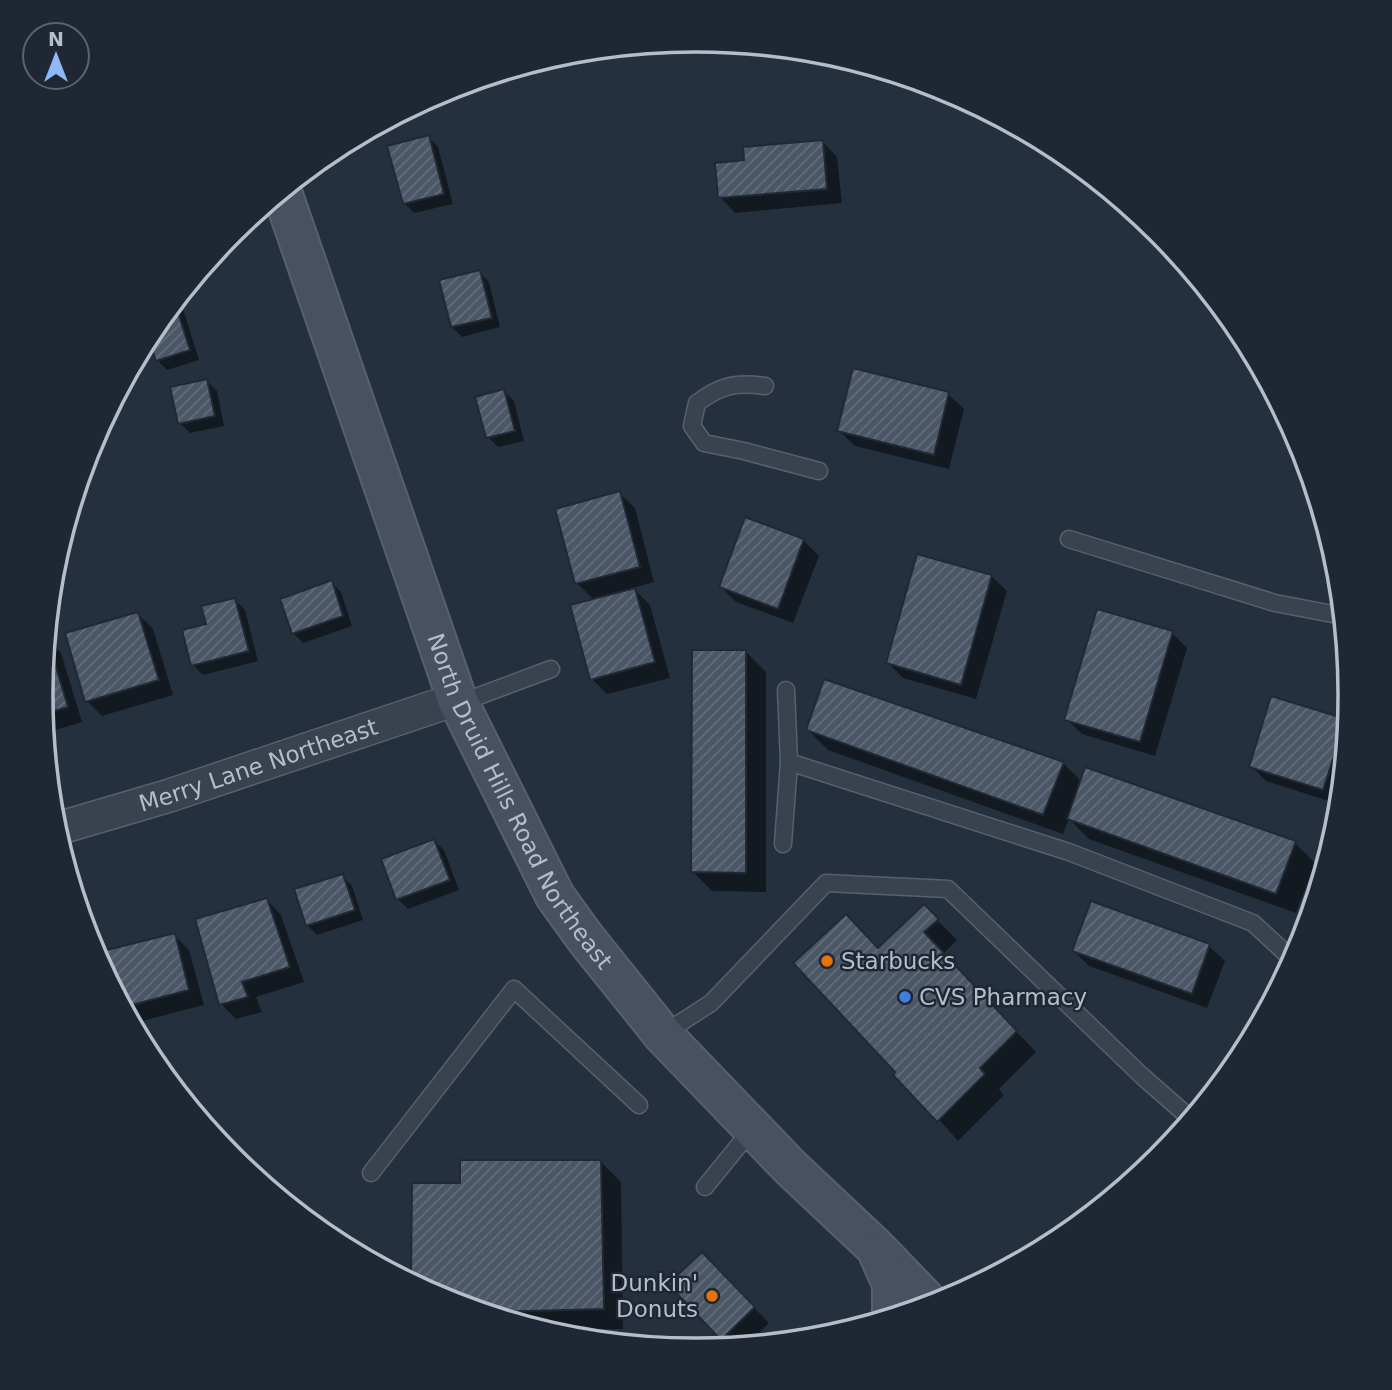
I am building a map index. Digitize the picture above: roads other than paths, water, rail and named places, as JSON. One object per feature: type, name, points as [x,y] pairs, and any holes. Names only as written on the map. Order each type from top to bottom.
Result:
[{"type":"main road","name":"North Druid Hills Road Northeast","points":[[285,201],[458,701],[555,896],[663,1035],[790,1167],[922,1296]]},
{"type":"main road","points":[[875,1247],[892,1283],[892,1306]]},
{"type":"street","name":"Merry Lane Northeast","points":[[67,826],[168,796],[458,701]]},
{"type":"lane","points":[[765,386],[743,383],[715,390],[697,403],[692,426],[704,443],[818,471]]},
{"type":"lane","points":[[1069,539],[1275,603],[1333,614]]},
{"type":"lane","points":[[458,701],[551,669]]},
{"type":"lane","points":[[783,844],[789,762],[786,690]]},
{"type":"lane","points":[[789,762],[1069,852],[1253,923],[1285,952]]},
{"type":"lane","points":[[663,1035],[711,1003],[826,883],[948,889],[1142,1076],[1184,1113]]},
{"type":"lane","points":[[371,1173],[514,989],[639,1105]]},
{"type":"lane","points":[[705,1187],[753,1128]]},
{"type":"place","name":"Starbucks","points":[[827,961]]},
{"type":"place","name":"CVS Pharmacy","points":[[905,997]]},
{"type":"place","name":"Dunkin' Donuts","points":[[712,1296]]}]
